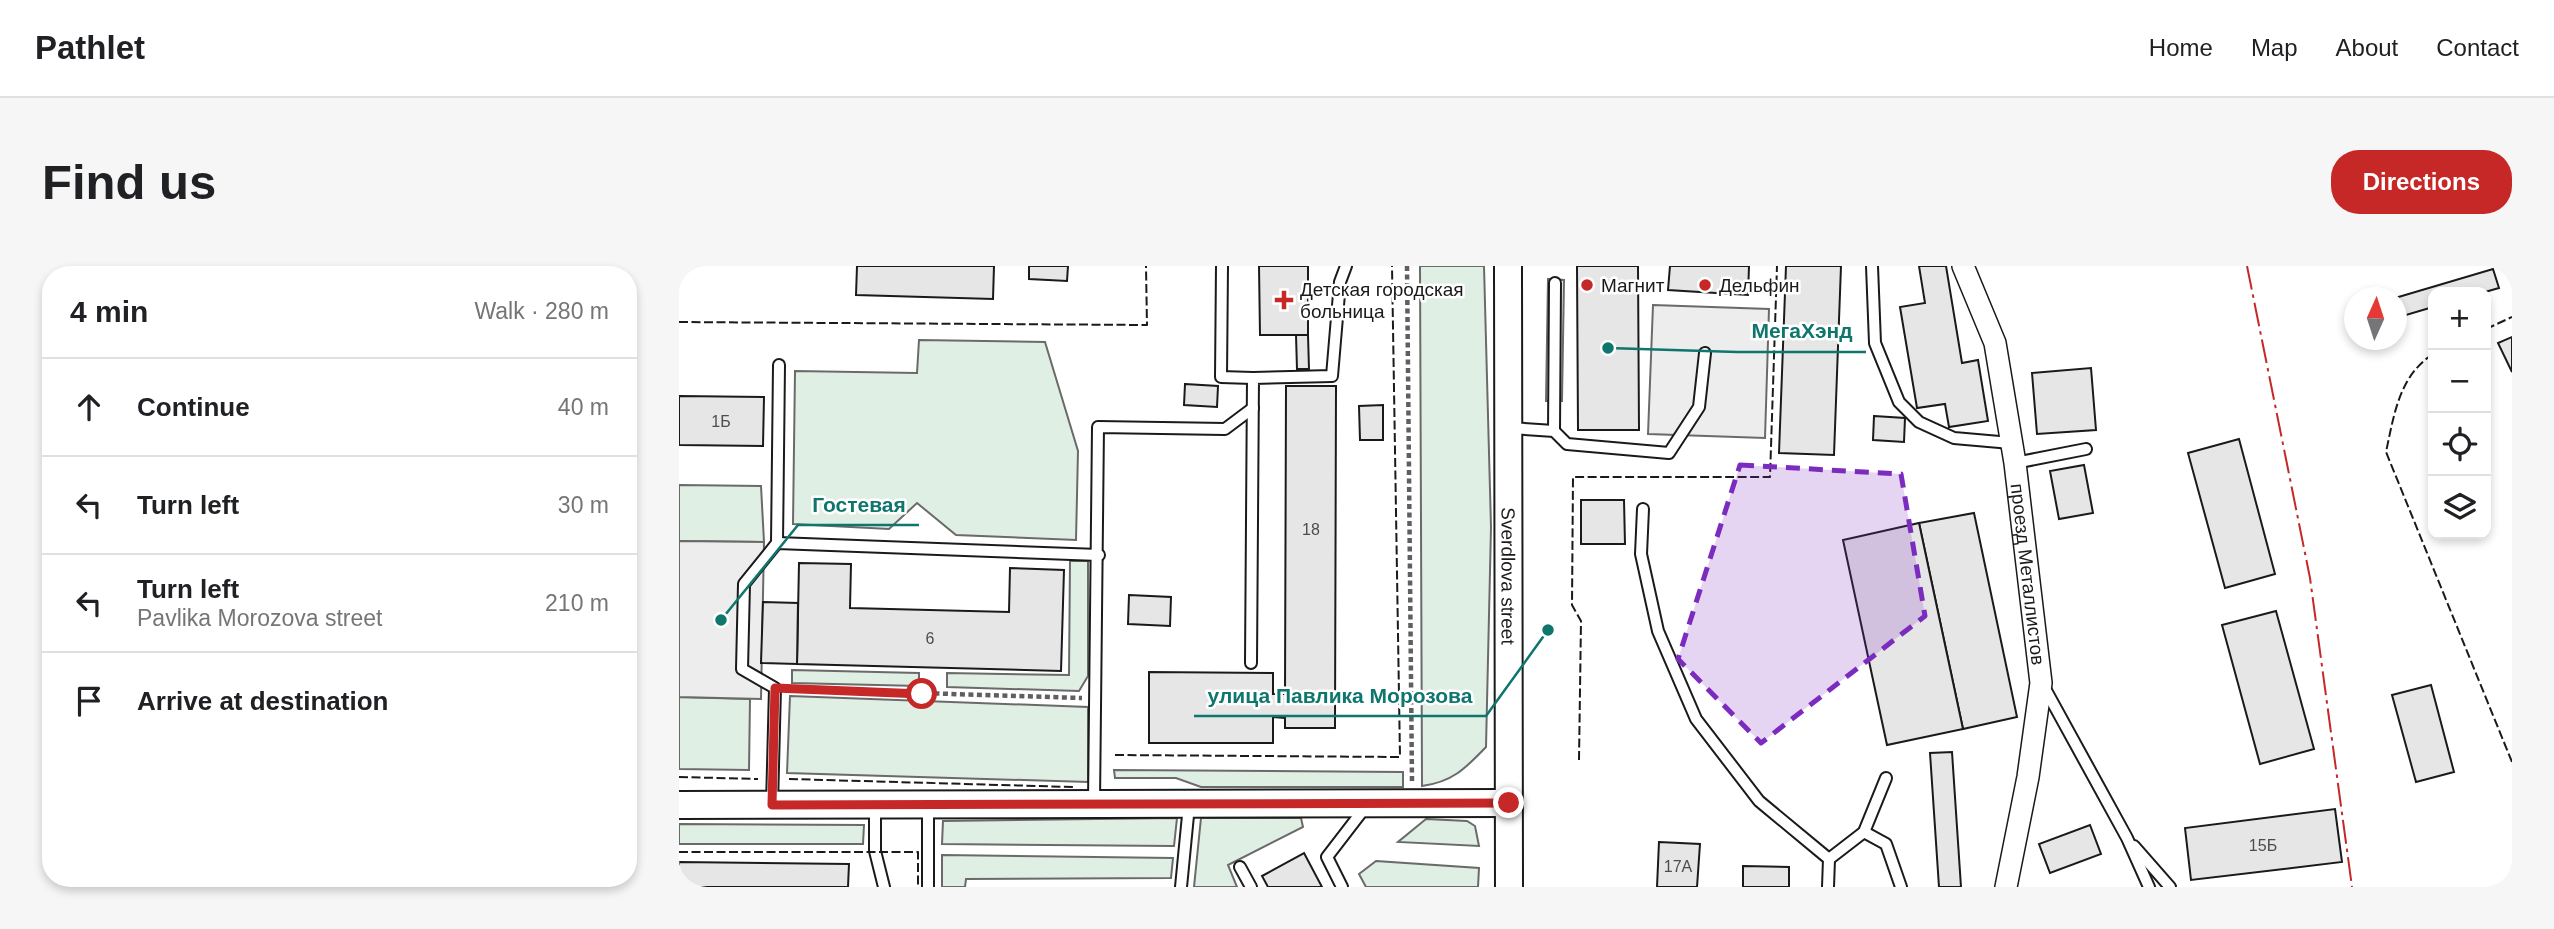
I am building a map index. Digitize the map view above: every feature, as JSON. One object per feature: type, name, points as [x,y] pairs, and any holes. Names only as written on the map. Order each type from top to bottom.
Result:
[{"type":"street","name":"Sverdlova street","points":[[1509,266],[1509,887]]},
{"type":"street","name":"проезд Металлистов","points":[[1963,266],[1994,343],[2013,453],[2042,683],[2028,777],[2006,887]]},
{"type":"street","points":[[679,805],[875,807],[1094,802],[1509,803]]},
{"type":"lane","points":[[1221,266],[1221,377],[1253,378],[1332,376],[1341,282],[1346,266]]},
{"type":"lane","points":[[1873,266],[1875,343],[1899,401],[1919,422],[1954,438],[2013,453],[2086,450]]},
{"type":"lane","points":[[1555,283],[1554,430],[1567,444],[1669,453],[1699,407],[1705,353]]},
{"type":"lane","points":[[772,805],[775,688],[742,669],[744,584],[777,543],[779,365]]},
{"type":"lane","points":[[1251,663],[1253,378]]},
{"type":"lane","points":[[1094,802],[1099,555],[1098,427],[1225,429],[1253,408]]},
{"type":"lane","points":[[1510,428],[1554,430]]},
{"type":"lane","points":[[1643,509],[1641,554],[1658,631],[1696,719],[1759,801],[1829,859]]},
{"type":"lane","points":[[777,543],[1099,555]]},
{"type":"lane","points":[[2042,683],[2127,838],[2149,887]]},
{"type":"lane","points":[[1829,859],[1864,832],[1886,778]]},
{"type":"lane","points":[[1181,887],[1190,803]]},
{"type":"lane","points":[[1342,887],[1327,857],[1369,803]]},
{"type":"lane","points":[[928,887],[929,806]]},
{"type":"lane","points":[[875,807],[875,851],[884,887]]},
{"type":"lane","points":[[1864,832],[1886,844],[1901,887]]},
{"type":"lane","points":[[2127,838],[2170,887]]},
{"type":"lane","points":[[1828,887],[1829,859]]},
{"type":"lane","points":[[1240,867],[1251,887]]},
{"type":"path","points":[[1407,266],[1412,804]]},
{"type":"path","points":[[775,688],[1090,698]]},
{"type":"highlighted area","points":[[1740,465],[1901,474],[1925,616],[1761,743],[1678,659]]},
{"type":"green space","points":[[1420,266],[1484,266],[1491,527],[1486,747],[1450,778],[1422,786]]},
{"type":"green space","points":[[919,340],[1045,342],[1078,451],[1076,540],[956,535],[917,503],[889,529],[793,524],[795,371],[917,373]]},
{"type":"green space","points":[[679,485],[761,486],[764,542],[679,541]]},
{"type":"green space","points":[[1070,561],[1088,561],[1088,676],[1079,691],[947,687],[947,673],[1069,675]]},
{"type":"green space","points":[[792,670],[919,673],[919,686],[792,683]]},
{"type":"green space","points":[[790,696],[1088,707],[1088,782],[787,773]]},
{"type":"green space","points":[[679,697],[750,699],[749,770],[679,769]]},
{"type":"green space","points":[[1114,770],[1403,772],[1403,787],[1201,787],[1176,778],[1115,778]]},
{"type":"green space","points":[[1177,818],[1174,846],[942,844],[943,821]]},
{"type":"green space","points":[[1201,818],[1301,818],[1303,827],[1228,865],[1237,887],[1194,887]]},
{"type":"green space","points":[[1426,819],[1467,821],[1475,826],[1479,846],[1398,842]]},
{"type":"green space","points":[[679,824],[864,825],[863,844],[679,844]]},
{"type":"green space","points":[[942,855],[1173,858],[1171,878],[966,879],[965,887],[942,887]]},
{"type":"green space","points":[[1376,861],[1479,868],[1478,887],[1366,887],[1359,874]]},
{"type":"shaded area","points":[[1548,279],[1564,280],[1562,401],[1546,401]]},
{"type":"shaded area","points":[[1653,305],[1769,309],[1765,438],[1648,434]]},
{"type":"shaded area","points":[[679,541],[764,542],[761,699],[679,697]]},
{"type":"building","points":[[857,266],[994,266],[993,299],[856,295]]},
{"type":"building","points":[[1029,266],[1068,266],[1067,281],[1029,279]]},
{"type":"building","name":"Детская городская больница","points":[[1259,266],[1308,266],[1308,335],[1260,335]]},
{"type":"building","points":[[1577,266],[1638,266],[1639,430],[1578,430]]},
{"type":"building","points":[[1670,266],[1749,266],[1748,295],[1668,290]]},
{"type":"building","points":[[1786,266],[1841,266],[1834,455],[1779,453]]},
{"type":"building","points":[[1919,266],[1946,266],[1962,363],[1978,360],[1988,421],[1949,427],[1945,404],[1917,408],[1900,307],[1925,303]]},
{"type":"building","points":[[2493,269],[2499,288],[2491,290],[2491,287],[2432,287]]},
{"type":"building","points":[[2428,288],[2428,308],[2407,315],[2407,294]]},
{"type":"building","points":[[1296,335],[1308,335],[1309,369],[1297,369]]},
{"type":"building","points":[[2512,337],[2512,372],[2498,343]]},
{"type":"building","points":[[2091,368],[2096,430],[2037,434],[2032,373]]},
{"type":"building","points":[[1185,384],[1218,386],[1217,407],[1184,405]]},
{"type":"building","points":[[1286,386],[1336,386],[1335,728],[1285,728],[1285,718],[1273,717],[1273,743],[1149,743],[1149,672],[1273,673],[1273,694],[1285,694]]},
{"type":"building","points":[[679,396],[764,397],[763,446],[679,445]]},
{"type":"building","points":[[1383,405],[1383,440],[1360,440],[1359,406]]},
{"type":"building","points":[[1874,416],[1905,418],[1904,442],[1873,440]]},
{"type":"building","points":[[2239,439],[2275,574],[2225,588],[2188,453]]},
{"type":"building","points":[[2084,465],[2093,513],[2059,519],[2050,471]]},
{"type":"building","points":[[1581,500],[1624,500],[1625,544],[1581,544]]},
{"type":"building","points":[[1974,513],[2017,717],[1963,729],[1919,523]]},
{"type":"building","points":[[1919,523],[1963,729],[1887,745],[1843,540]]},
{"type":"building","points":[[799,563],[851,564],[850,608],[1009,612],[1010,568],[1064,570],[1061,671],[797,664]]},
{"type":"building","points":[[1129,595],[1171,597],[1170,626],[1128,624]]},
{"type":"building","points":[[763,602],[798,603],[797,664],[761,663]]},
{"type":"building","points":[[2276,611],[2314,749],[2260,764],[2222,625]]},
{"type":"building","points":[[2431,685],[2454,772],[2416,782],[2392,695]]},
{"type":"building","points":[[1952,752],[1961,887],[1939,887],[1930,753]]},
{"type":"building","points":[[2335,809],[2342,862],[2191,880],[2185,828]]},
{"type":"building","points":[[2090,825],[2101,854],[2050,873],[2039,844]]},
{"type":"building","points":[[1659,842],[1700,844],[1697,887],[1657,887]]},
{"type":"building","points":[[1304,853],[1322,887],[1268,887],[1262,876]]},
{"type":"building","points":[[679,862],[849,864],[848,887],[679,887]]},
{"type":"building","points":[[1743,866],[1789,867],[1789,887],[1743,887]]},
{"type":"fence","points":[[679,322],[1147,325],[1146,266]]},
{"type":"fence","points":[[1115,755],[1400,757],[1392,266]]},
{"type":"fence","points":[[1579,760],[1581,621],[1572,605],[1573,477],[1770,477],[1777,266]]},
{"type":"fence","points":[[2491,327],[2512,317]]},
{"type":"fence","points":[[2428,358],[2412,373],[2405,385],[2395,411],[2386,452],[2512,762]]},
{"type":"fence","points":[[679,777],[758,779]]},
{"type":"fence","points":[[789,779],[1073,787]]},
{"type":"fence","points":[[679,852],[918,852],[918,887]]},
{"type":"power","points":[[2247,266],[2310,578],[2352,887]]},
{"type":"place","name":"Магнит","points":[[1587,285]]},
{"type":"place","name":"Дельфин","points":[[1705,285]]},
{"type":"place","name":"Детская городская больница","points":[[1284,300]]},
{"type":"place","name":"МегаХэнд","points":[[1608,348]]},
{"type":"place","name":"Гостевая","points":[[721,620]]},
{"type":"place","name":"улица Павлика Морозова","points":[[1548,630]]},
{"type":"route","points":[[922,694],[775,688],[772,805],[875,807],[1094,802],[1509,803]]}]
